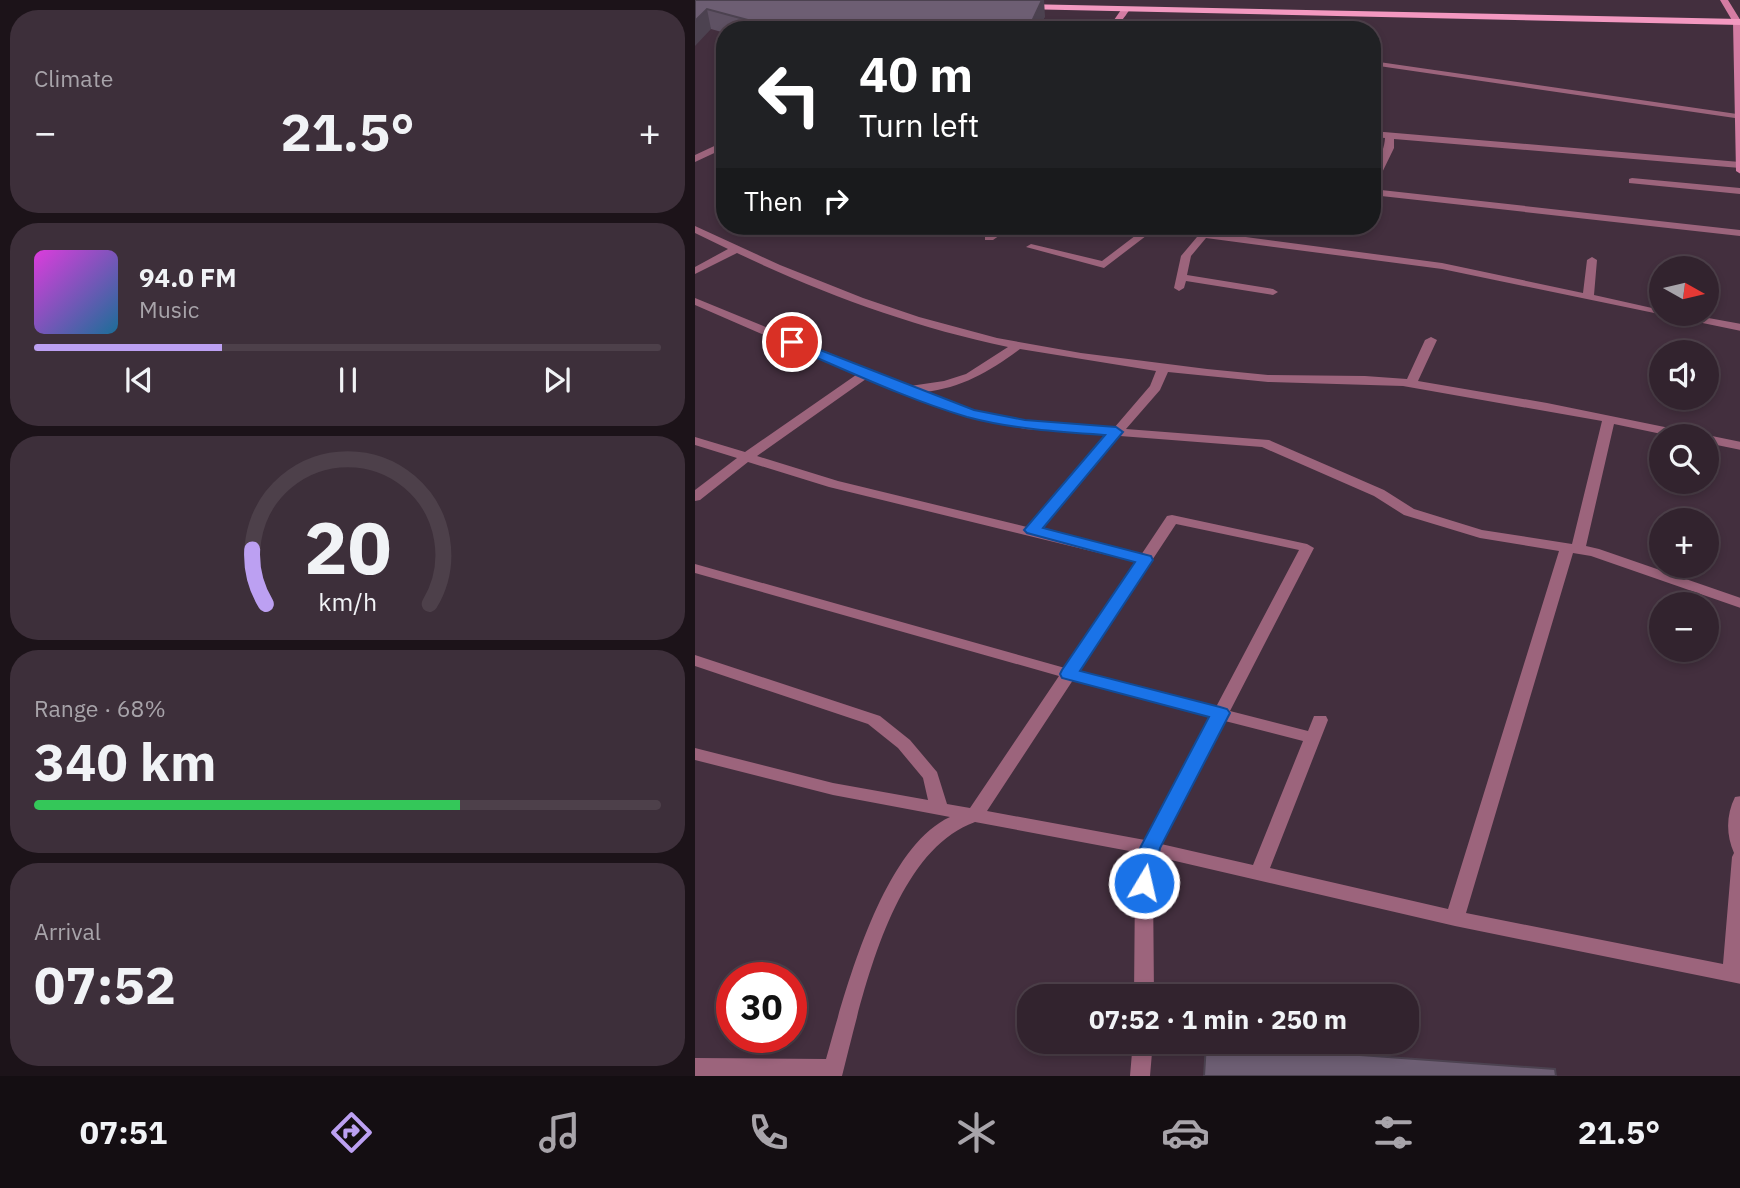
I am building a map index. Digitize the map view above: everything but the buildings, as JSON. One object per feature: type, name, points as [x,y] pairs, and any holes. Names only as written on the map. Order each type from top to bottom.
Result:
[{"type":"main road","points":[[1724,0],[1739,22],[1740,171]]},
{"type":"main road","points":[[1020,3],[1643,15],[1739,22]]},
{"type":"main road","points":[[1020,3],[1126,9],[1739,22]]},
{"type":"main road","points":[[1118,21],[1126,9]]},
{"type":"street","points":[[1381,65],[1739,117]]},
{"type":"street","points":[[1381,135],[1740,165]]},
{"type":"street","points":[[1381,164],[1389,148],[1390,136]]},
{"type":"street","points":[[695,159],[716,148]]},
{"type":"street","points":[[1632,181],[1740,191]]},
{"type":"street","points":[[1381,193],[1740,233]]},
{"type":"street","points":[[695,229],[735,249],[839,292],[917,320],[1019,345],[1250,377],[1371,379],[1411,384],[1649,427]]},
{"type":"street","points":[[989,238],[994,235]]},
{"type":"street","points":[[1031,247],[1103,265],[1142,235]]},
{"type":"street","points":[[1203,235],[1186,256],[1180,283],[1273,292]]},
{"type":"street","points":[[1211,235],[1442,266],[1649,310]]},
{"type":"street","points":[[695,271],[735,249]]},
{"type":"street","points":[[1588,298],[1592,260]]},
{"type":"street","points":[[695,301],[865,374],[971,413],[1025,425],[1264,443],[1379,493],[1409,512],[1480,534],[1572,548],[1634,564],[1740,603]]},
{"type":"street","points":[[1719,324],[1740,328]]},
{"type":"street","points":[[1411,384],[1431,340]]},
{"type":"street","points":[[907,389],[960,383],[976,376],[1019,345]]},
{"type":"street","points":[[1032,530],[1156,387],[1164,367]]},
{"type":"street","points":[[695,497],[745,458],[865,374]]},
{"type":"street","points":[[1455,918],[1572,548],[1609,419]]},
{"type":"street","points":[[695,441],[834,484],[1032,530],[1145,560]]},
{"type":"street","points":[[1719,442],[1740,446]]},
{"type":"street","points":[[695,1067],[833,1072],[861,972],[895,888],[925,848],[948,826],[975,815],[1172,519],[1307,548],[1150,848],[1144,883],[1144,984]]},
{"type":"street","points":[[695,568],[1069,674],[1313,738]]},
{"type":"street","points":[[695,660],[874,720],[904,744],[931,776],[939,808]]},
{"type":"street","points":[[1259,873],[1320,720]]},
{"type":"street","points":[[695,754],[833,789],[1150,848],[1455,918],[1736,975],[1740,857]]},
{"type":"street","points":[[1740,802],[1736,820],[1740,849]]},
{"type":"street","points":[[1140,1076],[1142,1054]]},
{"type":"route","points":[[792,342],[865,374],[971,413],[1025,425],[1116,432],[1032,530],[1145,560],[1069,674],[1220,713],[1150,848],[1145,864],[1144,883]]}]
